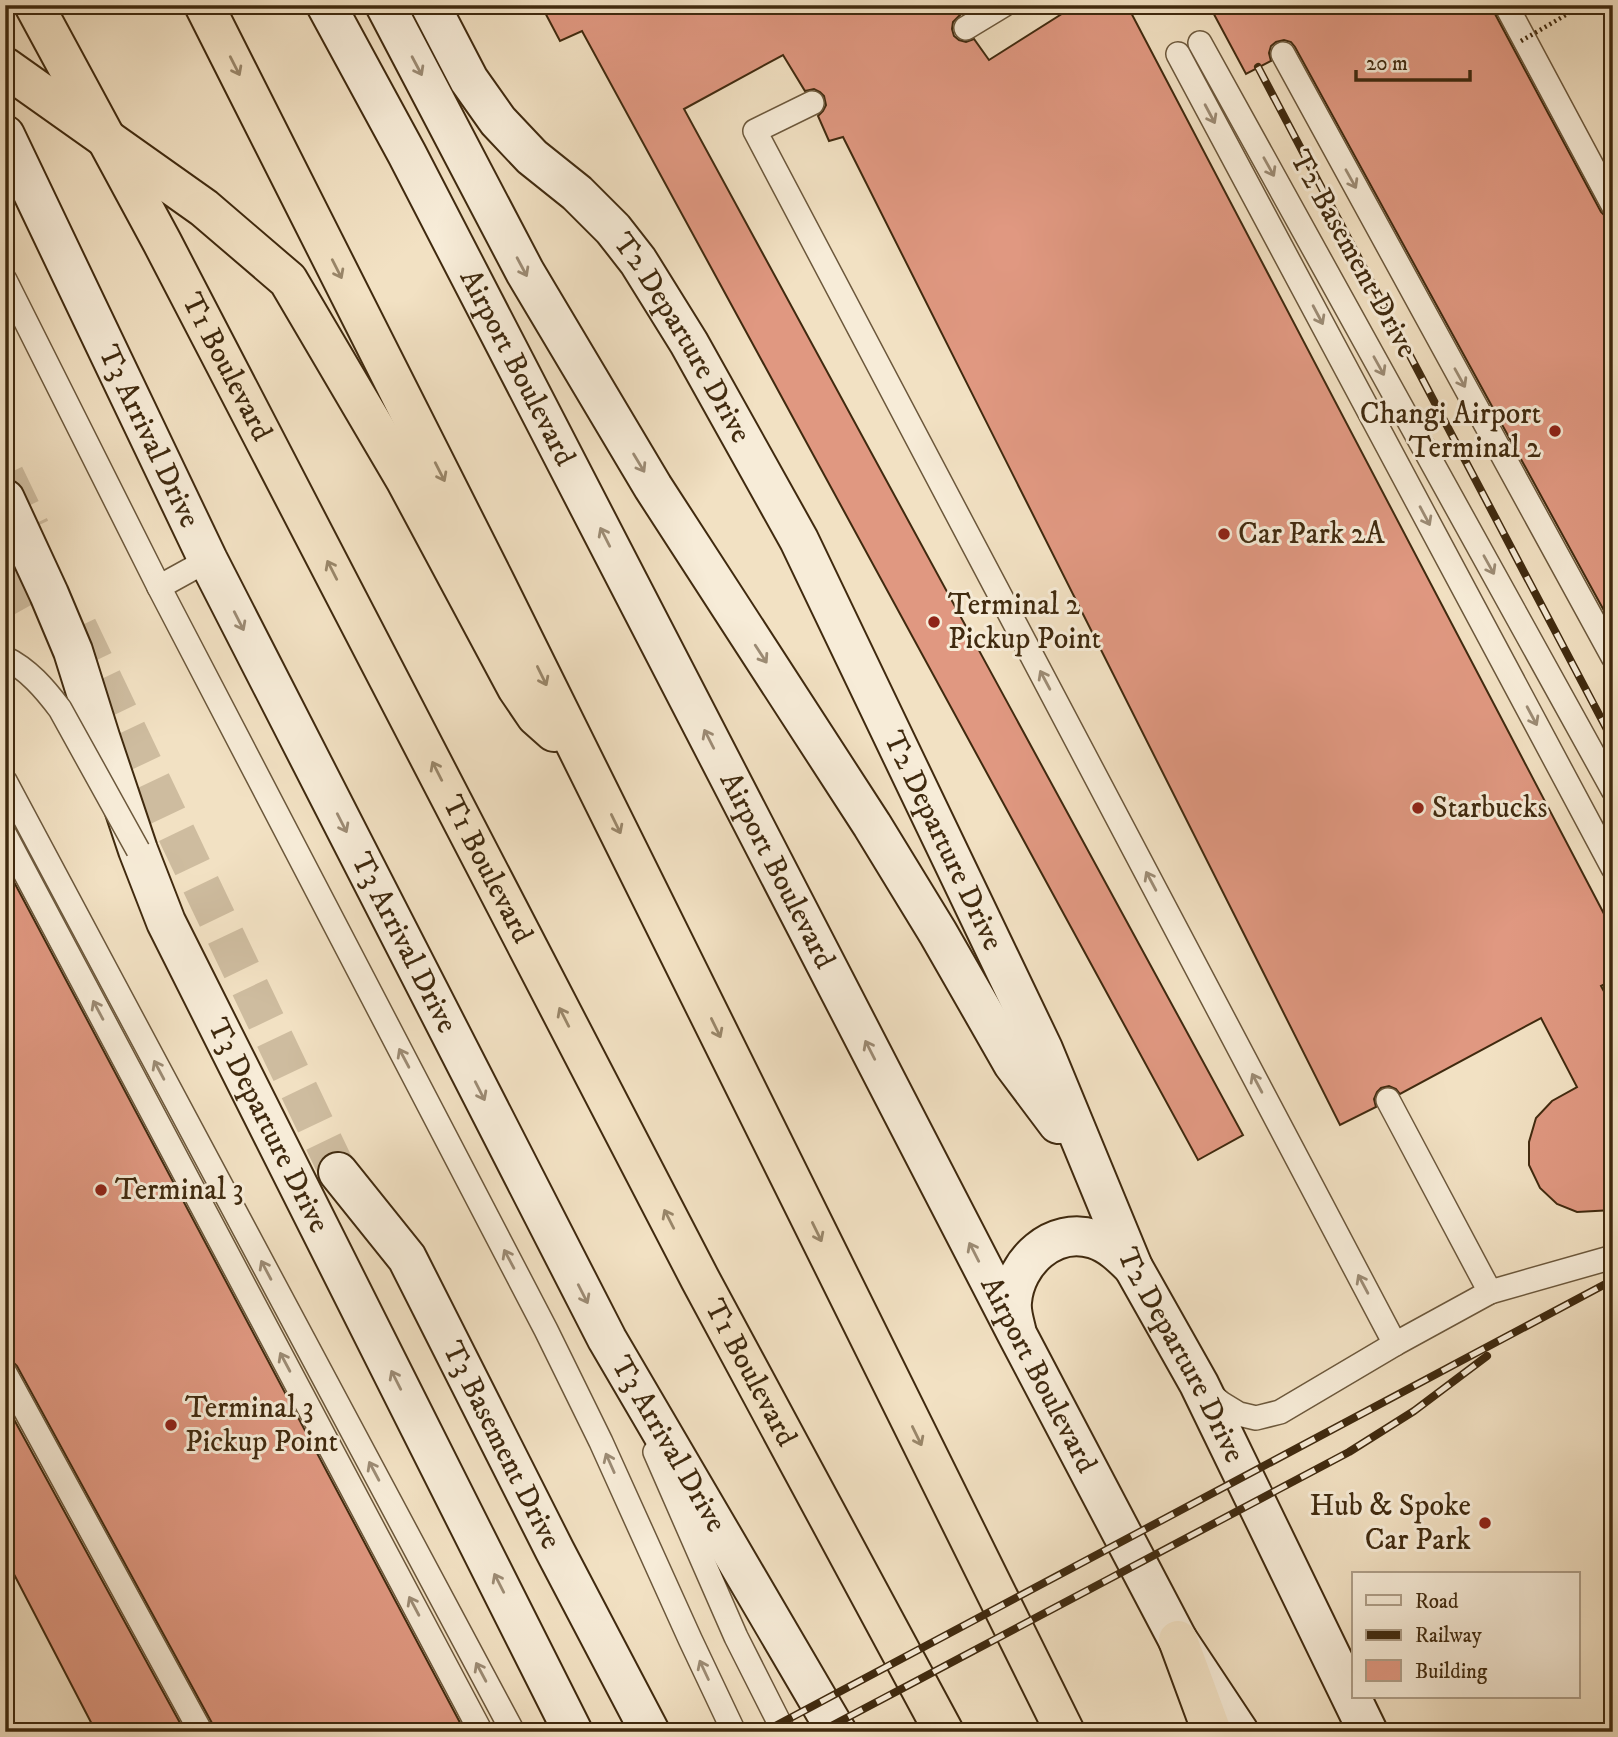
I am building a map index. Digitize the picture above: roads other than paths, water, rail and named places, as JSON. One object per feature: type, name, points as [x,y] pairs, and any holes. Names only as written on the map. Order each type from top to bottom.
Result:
[{"type":"highway","name":"T1 Boulevard","points":[[34,5],[169,254],[701,1279],[944,1732]]},
{"type":"highway","points":[[204,5],[586,763],[1065,1732]]},
{"type":"highway","points":[[5,67],[204,208],[288,280],[405,479],[517,688],[536,716],[586,763]]},
{"type":"highway","points":[[1178,1640],[1212,1732]]},
{"type":"main road","name":"Airport Boulevard","points":[[326,5],[414,167],[1178,1640],[1239,1732]]},
{"type":"main road","points":[[385,5],[525,272],[653,487],[872,825],[1013,1064],[1092,1168]]},
{"type":"main road","name":"T2 Departure Drive","points":[[430,5],[469,80],[498,121],[532,157],[577,193],[613,229],[638,261],[689,343],[799,540],[1043,1049],[1133,1267],[1199,1384],[1368,1732]]},
{"type":"main road","name":"T3 Arrival Drive","points":[[5,135],[208,560],[607,1339],[837,1732]]},
{"type":"main road","name":"T3 Departure Drive","points":[[5,499],[73,651],[138,850],[166,922],[573,1732]]},
{"type":"main road","name":"T3 Basement Drive","points":[[338,1171],[407,1258],[649,1732]]},
{"type":"main road","points":[[1017,1334],[1012,1304],[1016,1280],[1026,1263],[1048,1243],[1070,1236],[1094,1239],[1115,1249],[1133,1267]]},
{"type":"lane","points":[[966,28],[1003,5]]},
{"type":"lane","points":[[1506,5],[1613,205]]},
{"type":"lane","name":"T2 Basement Drive","points":[[1200,43],[1613,790]]},
{"type":"lane","points":[[1178,54],[1613,868]]},
{"type":"lane","points":[[1283,54],[1613,657]]},
{"type":"lane","points":[[812,103],[755,131],[1395,1344]]},
{"type":"lane","points":[[5,280],[159,587],[546,1330],[601,1442],[734,1732]]},
{"type":"lane","points":[[159,587],[208,560]]},
{"type":"lane","points":[[5,658],[16,663],[44,688],[60,709],[138,850]]},
{"type":"lane","points":[[5,781],[513,1732]]},
{"type":"lane","points":[[5,835],[481,1732]]},
{"type":"lane","points":[[1388,1100],[1490,1292]]},
{"type":"lane","points":[[1199,1384],[1239,1414],[1256,1418],[1280,1412],[1490,1292],[1613,1257]]},
{"type":"lane","points":[[607,1339],[736,1637],[784,1732]]},
{"type":"lane","points":[[5,1373],[201,1732]]},
{"type":"tunnel","points":[[5,475],[31,529]]},
{"type":"tunnel","points":[[5,576],[29,619]]},
{"type":"tunnel","points":[[78,627],[338,1172]]},
{"type":"railway","points":[[1258,67],[1613,741]]},
{"type":"railway","points":[[764,1732],[1613,1280]]},
{"type":"railway","points":[[820,1732],[1349,1452],[1414,1411],[1487,1356]]},
{"type":"place","name":"Changi Airport Terminal 2","points":[[1555,431]]},
{"type":"place","name":"Car Park 2A","points":[[1224,534]]},
{"type":"place","name":"Terminal 2 Pickup Point","points":[[934,622]]},
{"type":"place","name":"Starbucks","points":[[1418,808]]},
{"type":"place","name":"Terminal 3","points":[[101,1190]]},
{"type":"place","name":"Terminal 3 Pickup Point","points":[[171,1425]]},
{"type":"place","name":"Hub & Spoke Car Park","points":[[1485,1523]]}]
